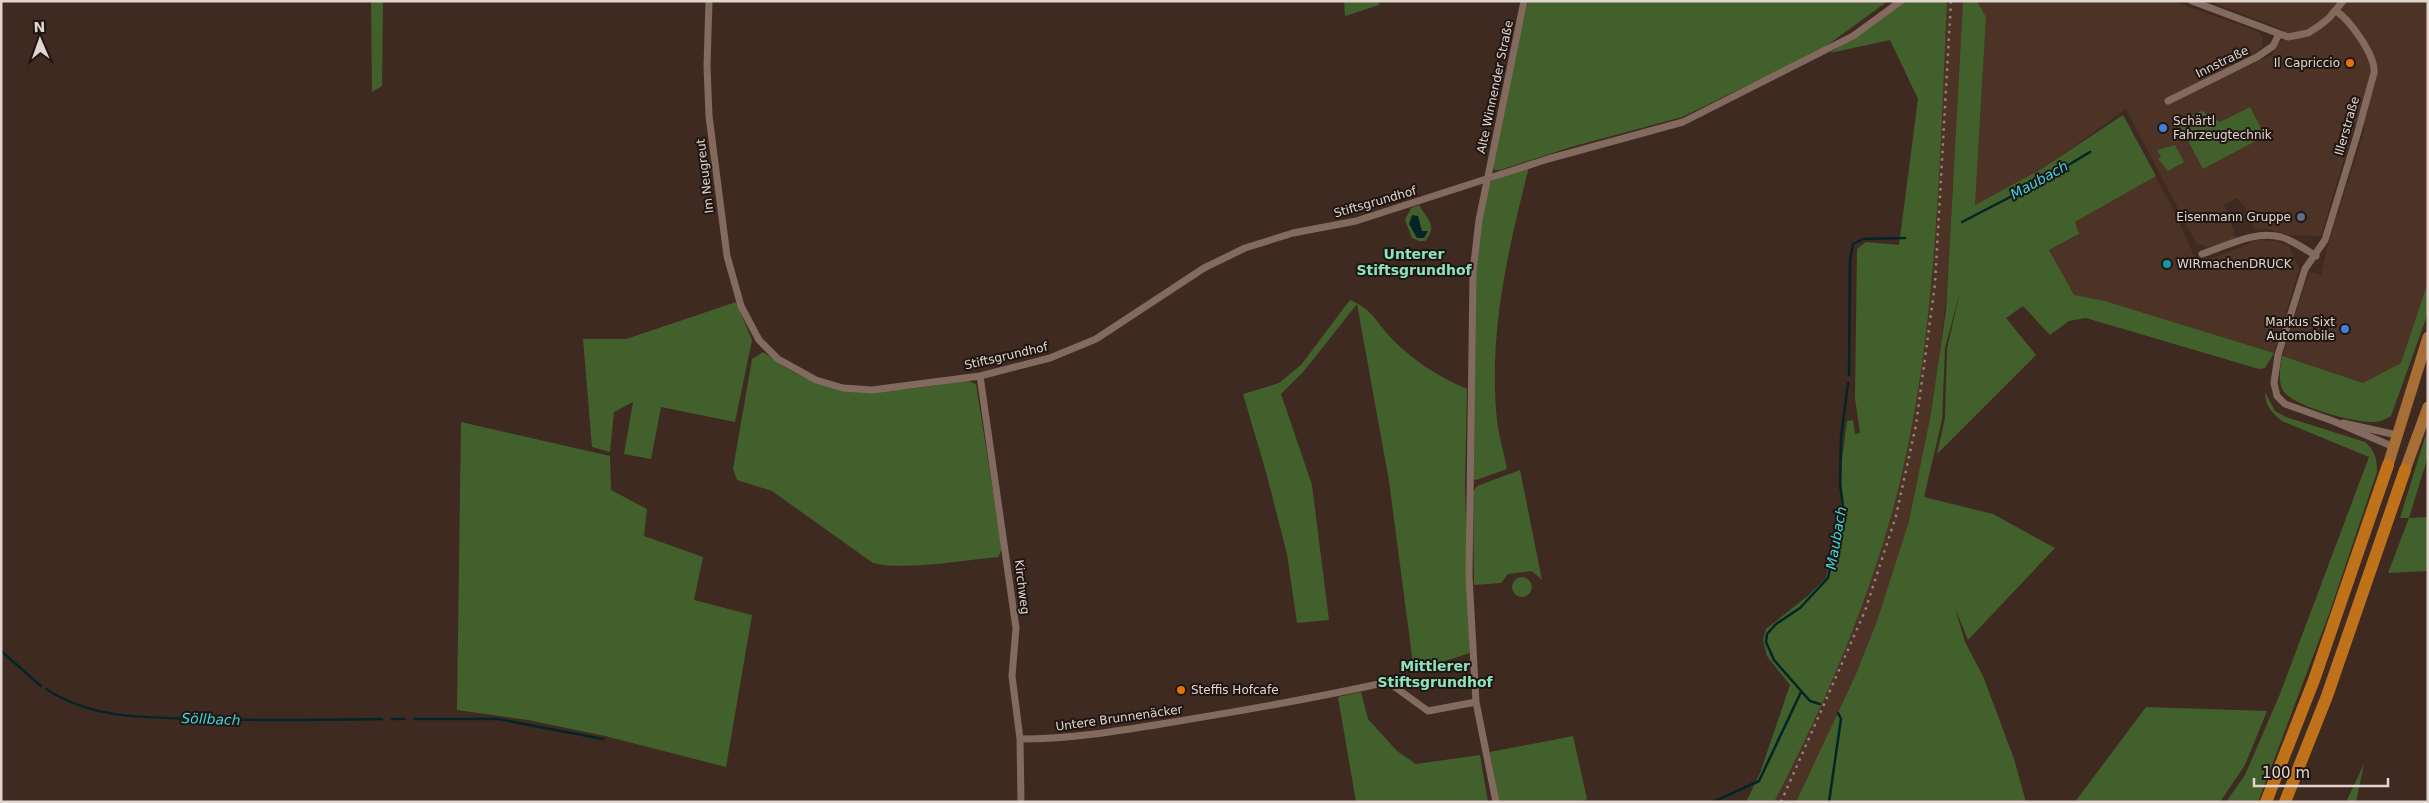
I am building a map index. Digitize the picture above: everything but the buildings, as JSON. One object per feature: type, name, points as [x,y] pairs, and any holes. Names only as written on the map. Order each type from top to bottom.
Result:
[{"type":"highway","points":[[2266,802],[2314,680],[2388,465]]},
{"type":"highway","points":[[2285,802],[2327,696],[2405,470]]},
{"type":"main road","points":[[2388,465],[2428,337]]},
{"type":"main road","points":[[2405,470],[2428,407]]},
{"type":"main road","points":[[2398,435],[2416,440]]},
{"type":"main road","points":[[2394,447],[2411,452]]},
{"type":"street","name":"Im Neugreut","points":[[709,1],[707,66],[709,116],[727,256],[741,306],[759,340]]},
{"type":"street","name":"Alte Winnender Straße","points":[[1488,178],[1524,1]]},
{"type":"street","name":"Stiftsgrundhof","points":[[759,340],[778,359],[816,380],[843,388],[872,390],[900,388],[980,376],[1050,358],[1088,343],[1204,268],[1245,248],[1293,233],[1356,221],[1548,159],[1683,122],[1853,36],[1900,1]]},
{"type":"street","points":[[2192,1],[2288,37],[2308,33],[2329,18],[2343,1]]},
{"type":"street","name":"Illerstraße","points":[[2336,11],[2345,17],[2351,25],[2374,64],[2374,70],[2357,135],[2325,240],[2305,270],[2278,355],[2274,383],[2277,396],[2285,404],[2333,421],[2394,447]]},
{"type":"street","name":"Innstraße","points":[[2168,101],[2257,57],[2273,46],[2279,34]]},
{"type":"street","points":[[1488,178],[1477,228],[1472,281],[1469,576],[1476,702],[1496,802]]},
{"type":"street","points":[[2202,254],[2245,238],[2262,236],[2281,237],[2316,256]]},
{"type":"street","name":"Kirchweg","points":[[980,376],[1016,628],[1012,676],[1020,739],[1021,802]]},
{"type":"street","name":"Illerstraße","points":[[2333,421],[2398,435]]},
{"type":"street","name":"Untere Brunnenäcker","points":[[1020,739],[1093,735],[1221,715],[1388,682],[1428,711],[1476,702]]},
{"type":"shaded area","points":[[1947,1],[1963,1],[1947,285],[1940,355],[1931,413],[1909,521],[1877,621],[1856,674],[1800,794],[1796,802],[1774,802],[1840,660],[1876,564],[1892,513],[1903,465],[1915,404],[1932,276]]},
{"type":"shaded area","points":[[1977,1],[2173,1],[2259,32],[2263,37],[2262,46],[2258,51],[2229,66],[2233,73],[2272,55],[2276,45],[2284,39],[2284,30],[2208,1],[2428,1],[2428,282],[2401,363],[2363,383],[2282,356],[2309,272],[2321,275],[2329,241],[2365,128],[2327,119],[2354,127],[2321,236],[2289,235],[2267,229],[2255,230],[2245,207],[2237,198],[2224,205],[2236,238],[2213,249],[2196,243],[2126,109],[2048,165],[1975,205],[1986,17]]},
{"type":"shaded area","points":[[2155,176],[2175,213],[2196,260],[2213,258],[2258,240],[2276,241],[2289,246],[2299,269],[2274,353],[2105,301],[2074,296],[2049,250],[2079,235],[2075,222]]},
{"type":"green space","points":[[371,1],[383,1],[382,86],[372,92]]},
{"type":"green space","points":[[1344,1],[1379,1],[1379,5],[1345,16]]},
{"type":"green space","points":[[1528,1],[1888,1],[1822,49],[1682,117],[1571,147],[1500,170],[1494,170],[1496,142]]},
{"type":"green space","points":[[1904,1],[1947,1],[1933,259],[1927,324],[1907,451],[1881,550],[1855,624],[1809,732],[1774,802],[1746,802],[1760,773],[1790,685],[1767,656],[1763,640],[1766,629],[1809,595],[1826,578],[1841,506],[1842,460],[1847,421],[1853,420],[1855,434],[1860,433],[1855,398],[1857,249],[1866,242],[1899,245],[1918,99],[1890,40],[1830,53]]},
{"type":"green space","points":[[1963,1],[1977,1],[1986,17],[1975,205],[2043,168],[2123,115],[2156,176],[2075,222],[2079,234],[2049,250],[2074,295],[2105,301],[2274,353],[2265,368],[2259,369],[2086,318],[2069,321],[2050,335],[2023,306],[2006,318],[2036,355],[1937,454],[1945,418],[1947,349],[1960,292],[1945,348],[1942,420],[1924,497],[1993,514],[2055,548],[1968,640],[1955,608],[1965,642],[1983,676],[2014,759],[2026,802],[1796,802],[1856,674],[1877,621],[1909,521],[1931,413],[1946,311]]},
{"type":"green space","points":[[2250,107],[2265,136],[2203,169],[2178,122],[2202,111],[2220,122]]},
{"type":"green space","points":[[2175,145],[2184,162],[2168,171],[2158,159],[2161,157],[2157,150]]},
{"type":"green space","points":[[1529,167],[1507,261],[1495,356],[1497,420],[1507,469],[1476,480],[1473,479],[1473,331],[1477,257],[1482,220],[1489,184],[1492,181]]},
{"type":"green space","points":[[1419,205],[1431,226],[1425,241],[1412,238],[1405,220],[1411,208]]},
{"type":"green space","points":[[2428,282],[2428,313],[2391,416],[2376,422],[2353,420],[2313,409],[2301,404],[2285,393],[2280,380],[2282,356],[2363,383],[2401,363]]},
{"type":"green space","points":[[1350,300],[1365,308],[1394,341],[1420,363],[1467,389],[1465,487],[1470,653],[1414,671],[1389,481],[1357,304],[1304,371],[1281,394],[1312,485],[1329,620],[1297,623],[1287,554],[1243,394],[1279,383],[1301,365]]},
{"type":"green space","points":[[736,302],[752,340],[735,422],[661,407],[651,459],[624,454],[633,402],[614,412],[610,452],[592,447],[583,339],[626,339]]},
{"type":"green space","points":[[763,352],[799,375],[839,388],[860,391],[902,390],[965,380],[976,384],[1002,549],[998,557],[900,566],[873,563],[772,491],[737,480],[733,469],[752,359]]},
{"type":"green space","points":[[2265,392],[2275,411],[2286,417],[2365,442],[2375,455],[2377,472],[2329,614],[2258,802],[2226,802],[2245,775],[2280,694],[2369,457],[2282,421],[2270,409],[2266,401]]},
{"type":"green space","points":[[461,422],[610,456],[611,490],[647,509],[644,536],[703,557],[694,600],[752,615],[726,767],[605,736],[528,720],[457,710]]},
{"type":"green space","points":[[2426,434],[2428,456],[2409,518],[2400,518]]},
{"type":"green space","points":[[1520,470],[1542,580],[1532,571],[1508,574],[1501,583],[1474,585],[1473,492],[1477,486]]},
{"type":"green space","points":[[2428,517],[2428,571],[2388,573],[2409,518]]},
{"type":"green space","points":[[1522,577],[1529,580],[1532,587],[1529,594],[1522,597],[1515,594],[1512,587],[1515,580]]},
{"type":"green space","points":[[1361,692],[1368,719],[1397,751],[1416,764],[1480,755],[1488,802],[1356,802],[1338,697]]},
{"type":"green space","points":[[2146,707],[2267,711],[2245,765],[2220,802],[2075,802]]},
{"type":"green space","points":[[1573,736],[1587,799],[1580,802],[1499,802],[1490,752]]},
{"type":"green space","points":[[2364,764],[2356,802],[2346,802]]},
{"type":"water","points":[[1412,215],[1418,216],[1422,231],[1428,231],[1424,238],[1417,238],[1409,224]]},
{"type":"waterway","name":"Maubach","points":[[1962,222],[2045,179],[2090,152]]},
{"type":"waterway","name":"Maubach","points":[[1849,375],[1850,260],[1853,244],[1863,239],[1905,238]]},
{"type":"waterway","name":"Maubach","points":[[1820,704],[1810,701],[1774,660],[1766,642],[1767,634],[1776,624],[1800,608],[1828,578],[1843,506],[1840,484],[1841,437],[1848,383]]},
{"type":"waterway","name":"Söllbach","points":[[1,651],[41,686]]},
{"type":"waterway","name":"Söllbach","points":[[46,689],[84,707],[104,712],[144,717],[251,720],[382,719]]},
{"type":"waterway","points":[[1713,802],[1759,781],[1801,692]]},
{"type":"waterway","name":"Maubach","points":[[1829,802],[1841,719],[1838,713]]},
{"type":"waterway","name":"Söllbach","points":[[392,719],[404,719]]},
{"type":"waterway","name":"Söllbach","points":[[414,719],[498,719],[603,739]]},
{"type":"railway","points":[[1781,802],[1865,611],[1896,516],[1916,425],[1935,284],[1951,1]]},
{"type":"place","name":"Il Capriccio","points":[[2350,63]]},
{"type":"place","name":"Schärtl Fahrzeugtechnik","points":[[2163,128]]},
{"type":"place","name":"Eisenmann Gruppe","points":[[2301,217]]},
{"type":"place","name":"WIRmachenDRUCK","points":[[2167,264]]},
{"type":"place","name":"Markus Sixt Automobile","points":[[2345,329]]},
{"type":"place","name":"Steffis Hofcafe","points":[[1181,690]]},
{"type":"district","name":"Unterer Stiftsgrundhof","points":[[1414,262]]},
{"type":"district","name":"Mittlerer Stiftsgrundhof","points":[[1435,674]]}]
